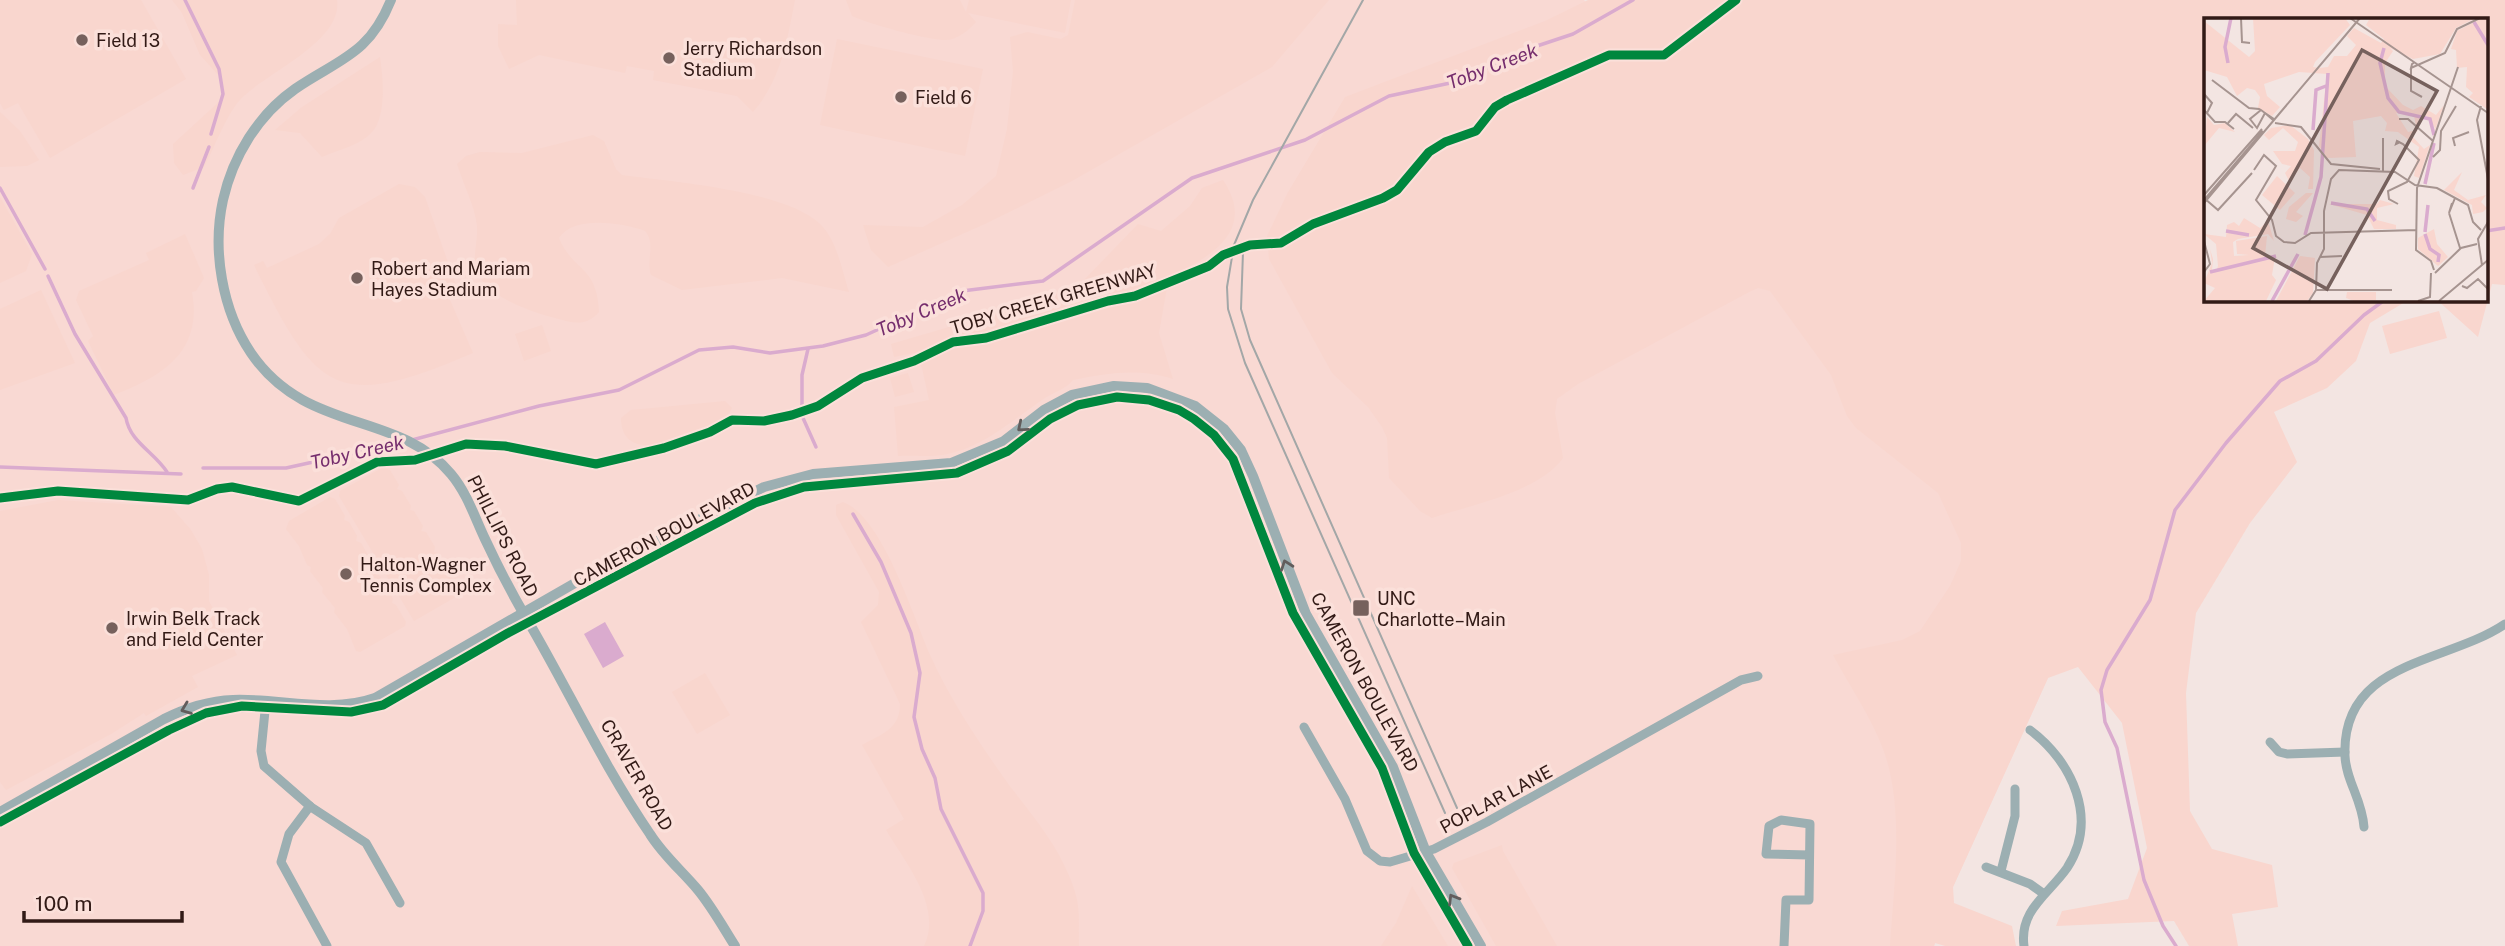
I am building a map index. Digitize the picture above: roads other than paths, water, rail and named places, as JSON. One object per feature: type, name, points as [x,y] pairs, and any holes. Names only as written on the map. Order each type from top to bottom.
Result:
[{"type":"street","name":"PHILLIPS ROAD","points":[[391,0],[381,23],[364,47],[341,64],[291,92],[255,128],[233,167],[220,217],[220,256],[225,294],[250,352],[268,374],[295,397],[325,413],[409,442],[441,463],[463,492],[523,612]]},
{"type":"street","name":"CAMERON BOULEVARD","points":[[0,822],[189,720],[234,707],[266,704],[348,704],[375,698],[523,612],[712,511],[764,487],[813,474],[925,468],[957,461],[1004,441],[1063,399],[1082,392],[1122,386],[1147,388],[1179,398],[1210,416],[1229,435],[1250,468],[1292,597]]},
{"type":"street","name":"CAMERON BOULEVARD","points":[[0,812],[180,711],[220,701],[344,712],[373,708],[755,503],[804,487],[929,478],[964,471],[1008,451],[1066,409],[1090,401],[1117,397],[1149,400],[1179,410],[1202,425],[1225,448],[1241,475],[1292,597],[1387,777],[1421,853],[1468,946]]},
{"type":"street","name":"CRAVER ROAD","points":[[523,612],[648,831],[697,890],[735,946]]},
{"type":"street","points":[[2364,827],[2363,807],[2349,776],[2344,752],[2352,715],[2364,694],[2378,681],[2398,669],[2460,648],[2505,624]]},
{"type":"street","name":"POPLAR LANE","points":[[1304,727],[1334,778],[1370,855],[1384,863],[1421,853],[1580,773],[1741,680],[1758,676]]},
{"type":"street","points":[[266,704],[262,761],[275,779],[366,844],[400,903]]},
{"type":"street","points":[[2024,946],[2028,916],[2072,858],[2081,817],[2074,782],[2064,761],[2030,730]]},
{"type":"street","points":[[2270,742],[2287,754],[2344,752]]},
{"type":"street","points":[[2001,872],[2015,816],[2015,789]]},
{"type":"street","points":[[310,806],[289,834],[281,862],[327,946]]},
{"type":"street","points":[[1784,946],[1786,900],[1809,900],[1810,824],[1781,820],[1769,826],[1766,854],[1809,855]]},
{"type":"street","name":"CAMERON BOULEVARD","points":[[1421,853],[1480,946]]},
{"type":"street","points":[[1986,867],[2031,884],[2044,894]]},
{"type":"waterway","points":[[185,0],[219,69],[223,94],[211,134]]},
{"type":"waterway","name":"Toby Creek","points":[[412,440],[539,406],[619,390],[699,350],[733,347],[770,353],[823,346],[866,335],[962,291],[1043,281],[1192,178],[1305,140],[1389,96],[1455,82],[1534,47],[1573,34],[1633,0]]},
{"type":"waterway","points":[[193,188],[209,147]]},
{"type":"waterway","points":[[0,188],[45,269]]},
{"type":"waterway","points":[[2488,231],[2505,228]]},
{"type":"waterway","points":[[48,276],[75,334],[126,418],[132,434],[167,472]]},
{"type":"waterway","points":[[2176,946],[2163,926],[2144,880],[2117,748],[2105,722],[2101,690],[2107,670],[2150,600],[2175,510],[2226,443],[2280,381],[2316,361],[2364,315],[2383,301]]},
{"type":"waterway","points":[[802,405],[802,375],[808,349]]},
{"type":"waterway","points":[[803,418],[816,447]]},
{"type":"waterway","name":"Toby Creek","points":[[203,468],[286,468],[404,442]]},
{"type":"waterway","name":"Toby Creek","points":[[0,467],[181,474]]},
{"type":"waterway","points":[[853,514],[881,562],[911,633],[920,673],[914,717],[922,749],[935,778],[941,809],[983,893],[983,911],[970,946]]},
{"type":"tram line","points":[[1363,0],[1253,200],[1234,245],[1227,287],[1228,309],[1245,363],[1445,813]]},
{"type":"tram line","points":[[1243,252],[1241,309],[1250,340],[1457,808]]},
{"type":"place","name":"Field 13","points":[[82,40]]},
{"type":"place","name":"Jerry Richardson Stadium","points":[[669,58]]},
{"type":"place","name":"Field 6","points":[[901,97]]},
{"type":"place","name":"Robert and Mariam Hayes Stadium","points":[[357,278]]},
{"type":"place","name":"Halton-Wagner Tennis Complex","points":[[346,574]]},
{"type":"place","name":"UNC Charlotte–Main","points":[[1361,608]]},
{"type":"place","name":"Irwin Belk Track and Field Center","points":[[112,628]]}]
